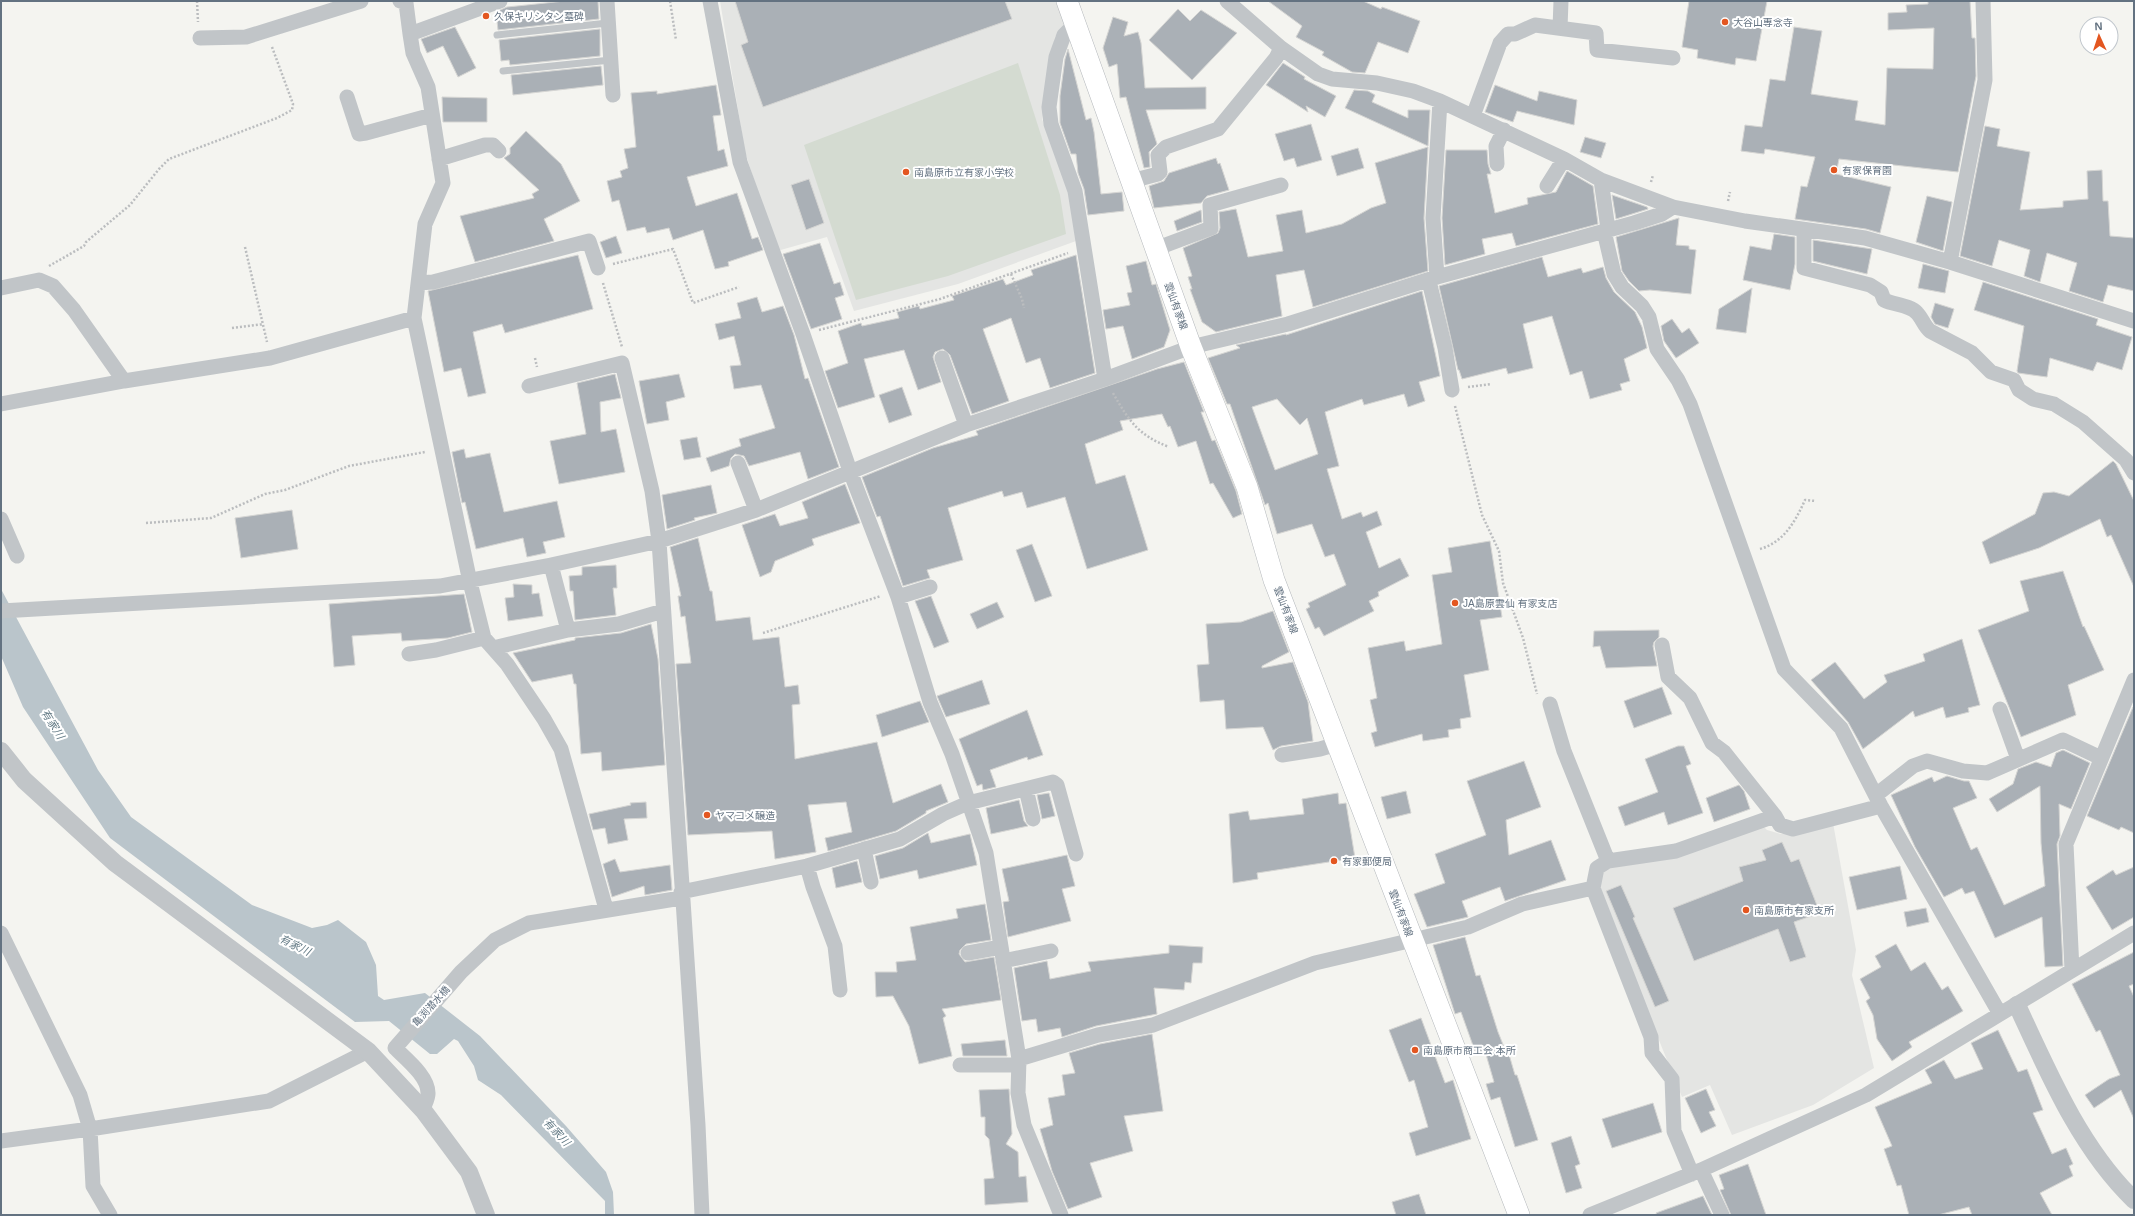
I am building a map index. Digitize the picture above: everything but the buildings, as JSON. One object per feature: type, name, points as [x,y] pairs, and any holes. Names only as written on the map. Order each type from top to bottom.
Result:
[{"type":"main road","name":"雲仙有家線","points":[[1066,1],[1191,347],[1248,487],[1274,580],[1519,1215]]},
{"type":"street","points":[[200,38],[246,37],[362,1]]},
{"type":"street","points":[[400,1],[406,3],[413,53],[428,88],[443,183],[425,224],[414,318],[470,582],[488,643],[507,664],[524,688],[561,749],[606,909]]},
{"type":"street","points":[[410,34],[500,1]]},
{"type":"street","points":[[607,1],[613,95]]},
{"type":"street","points":[[710,1],[740,162],[803,334],[850,471],[896,594],[930,702],[952,754],[986,853],[1019,1062],[1018,1093],[1024,1124],[1061,1215]]},
{"type":"street","points":[[1227,1],[1281,48],[1318,74],[1332,79],[1377,83],[1413,91],[1440,101],[1564,159],[1601,180],[1673,207],[1804,230],[1865,238],[1950,262],[2134,321]]},
{"type":"street","points":[[1560,28],[1561,1]]},
{"type":"street","points":[[1950,262],[1985,80],[1983,1]]},
{"type":"street","points":[[1074,25],[1064,35],[1056,57],[1049,107],[1050,124],[1074,191],[1105,379]]},
{"type":"street","points":[[1473,116],[1500,43],[1508,34],[1515,34],[1535,25],[1596,34],[1597,50],[1673,58]]},
{"type":"street","points":[[1131,181],[1158,174],[1160,172],[1158,155],[1166,147],[1218,129],[1276,58],[1281,48]]},
{"type":"street","points":[[347,97],[359,134],[432,115]]},
{"type":"street","points":[[1440,101],[1433,218],[1433,279],[1452,390]]},
{"type":"street","points":[[1497,164],[1496,146],[1504,130]]},
{"type":"street","points":[[439,160],[485,144],[493,145],[499,151]]},
{"type":"street","points":[[1547,186],[1564,159]]},
{"type":"street","points":[[1601,180],[1606,230],[1614,274],[1622,287],[1649,317],[1656,349],[1678,380],[1690,404],[1784,669],[1841,728],[1879,801],[2000,1014]]},
{"type":"street","points":[[1156,249],[1211,228],[1210,205],[1281,186]]},
{"type":"street","points":[[1,611],[432,586],[470,582],[659,540],[756,510],[966,425],[1105,379],[1191,347],[1288,324],[1433,279],[1634,223],[1662,214],[1673,207]]},
{"type":"street","points":[[1804,230],[1804,268],[1870,285],[1881,292],[1884,300],[1914,310],[1919,314],[1924,326],[1930,331],[1972,353],[1991,372],[2009,377],[2014,380],[2019,390],[2034,399],[2054,404],[2083,422],[2126,460],[2134,473]]},
{"type":"street","points":[[418,283],[433,282],[588,241],[598,268]]},
{"type":"street","points":[[1,288],[39,280],[53,286],[69,304],[124,381]]},
{"type":"street","points":[[1,404],[124,381],[270,358],[414,318]]},
{"type":"street","points":[[942,358],[966,425]]},
{"type":"street","points":[[529,386],[622,363],[652,491],[659,540],[681,895],[698,1125],[702,1215]]},
{"type":"street","points":[[738,463],[756,510]]},
{"type":"street","points":[[1,520],[18,556]]},
{"type":"street","points":[[551,565],[568,630]]},
{"type":"street","points":[[896,594],[930,587]]},
{"type":"street","points":[[409,654],[568,630],[619,624],[663,611]]},
{"type":"street","points":[[1662,645],[1668,678],[1690,698],[1712,743],[1724,752],[1775,816],[1780,825],[1793,829],[1879,801],[1913,766],[1927,761],[1963,771],[1987,773],[2063,740],[2101,758]]},
{"type":"street","points":[[2072,970],[2066,844],[2134,680]]},
{"type":"street","points":[[1550,704],[1564,751],[1608,861]]},
{"type":"street","points":[[2000,709],[2018,759]]},
{"type":"street","points":[[1282,755],[1320,749],[1337,744]]},
{"type":"street","points":[[1,751],[24,780],[115,863],[368,1051],[423,1110],[468,1172],[486,1215]]},
{"type":"street","name":"亀渕潜水橋","points":[[423,1110],[428,1095],[427,1086],[420,1075],[395,1048],[461,972],[495,940],[529,923],[681,895],[807,866],[900,839],[943,814],[968,804],[1053,782],[1057,785],[1076,854]]},
{"type":"street","points":[[1026,789],[1033,819]]},
{"type":"street","points":[[1722,1215],[1674,1131],[1672,1079],[1652,1053],[1651,1037],[1593,888],[1596,868],[1608,861],[1676,851],[1775,816]]},
{"type":"street","points":[[864,849],[872,882]]},
{"type":"street","points":[[807,866],[813,887],[836,946],[840,990]]},
{"type":"street","points":[[960,1065],[1019,1062],[1098,1036],[1153,1025],[1315,964],[1468,926],[1522,904],[1593,888]]},
{"type":"street","points":[[1,933],[80,1096],[90,1130],[93,1186],[110,1215]]},
{"type":"street","points":[[1590,1215],[1697,1172],[1866,1095],[2134,933]]},
{"type":"street","points":[[968,953],[1002,954],[1051,951]]},
{"type":"street","points":[[2017,1005],[2040,1055],[2080,1133],[2132,1194]]},
{"type":"street","points":[[1,1141],[90,1130],[269,1101],[368,1051]]},
{"type":"lane","points":[[497,34],[608,23]]},
{"type":"lane","points":[[502,71],[611,60]]},
{"type":"path","points":[[670,1],[676,40]]},
{"type":"path","points":[[39,280],[44,271],[50,265],[84,246],[86,242],[130,205],[159,168],[169,159],[277,118],[292,110],[293,104],[270,39],[269,31]]},
{"type":"path","points":[[245,247],[270,358]]},
{"type":"path","points":[[803,334],[940,299],[1084,247]]},
{"type":"path","points":[[622,363],[623,350],[598,268],[673,249],[693,303],[739,287]]},
{"type":"path","points":[[1011,274],[1022,299],[1024,308]]},
{"type":"path","points":[[232,328],[263,324]]},
{"type":"path","points":[[1105,379],[1125,415],[1150,439],[1169,447]]},
{"type":"path","points":[[1491,384],[1452,390],[1458,424],[1469,458],[1482,515],[1499,551],[1504,583],[1523,638],[1539,701],[1550,704]]},
{"type":"path","points":[[146,523],[217,517],[265,494],[285,490],[349,466],[407,456],[440,446]]},
{"type":"path","points":[[1744,554],[1772,545],[1794,525],[1805,500],[1816,501]]},
{"type":"path","points":[[763,633],[896,594]]},
{"type":"shaded area","name":"南島原市立有家小学校","points":[[720,1],[1059,1],[1066,26],[1055,37],[1042,119],[1068,191],[1076,241],[958,284],[854,311],[827,237],[777,251],[745,152]]},
{"type":"shaded area","points":[[1018,63],[1060,195],[1066,234],[948,276],[856,300],[804,145]]},
{"type":"shaded area","points":[[1833,823],[1856,950],[1852,975],[1874,1068],[1813,1105],[1732,1135],[1710,1085],[1682,1097],[1597,887],[1600,870],[1762,825],[1767,830],[1781,834]]},
{"type":"water","name":"有家川","points":[[1,589],[98,770],[131,817],[252,905],[312,928],[327,925],[338,920],[366,942],[376,965],[378,996],[384,1000],[425,993],[480,1036],[566,1126],[606,1172],[613,1192],[614,1215],[605,1215],[605,1201],[501,1095],[478,1080],[474,1066],[458,1041],[454,1039],[437,1054],[430,1054],[389,1021],[355,1022],[110,838],[23,707],[1,656]]},
{"type":"place","name":"久保キリシタン墓碑","points":[[486,16]]},
{"type":"place","name":"大谷山専念寺","points":[[1725,22]]},
{"type":"place","name":"有家保育園","points":[[1834,170]]},
{"type":"place","name":"南島原市立有家小学校","points":[[906,172]]},
{"type":"place","name":"JA島原雲仙 有家支店","points":[[1455,603]]},
{"type":"place","name":"ヤマコメ醸造","points":[[707,815]]},
{"type":"place","name":"有家郵便局","points":[[1334,861]]},
{"type":"place","name":"南島原市有家支所","points":[[1746,910]]},
{"type":"place","name":"南島原市商工会 本所","points":[[1415,1050]]}]
